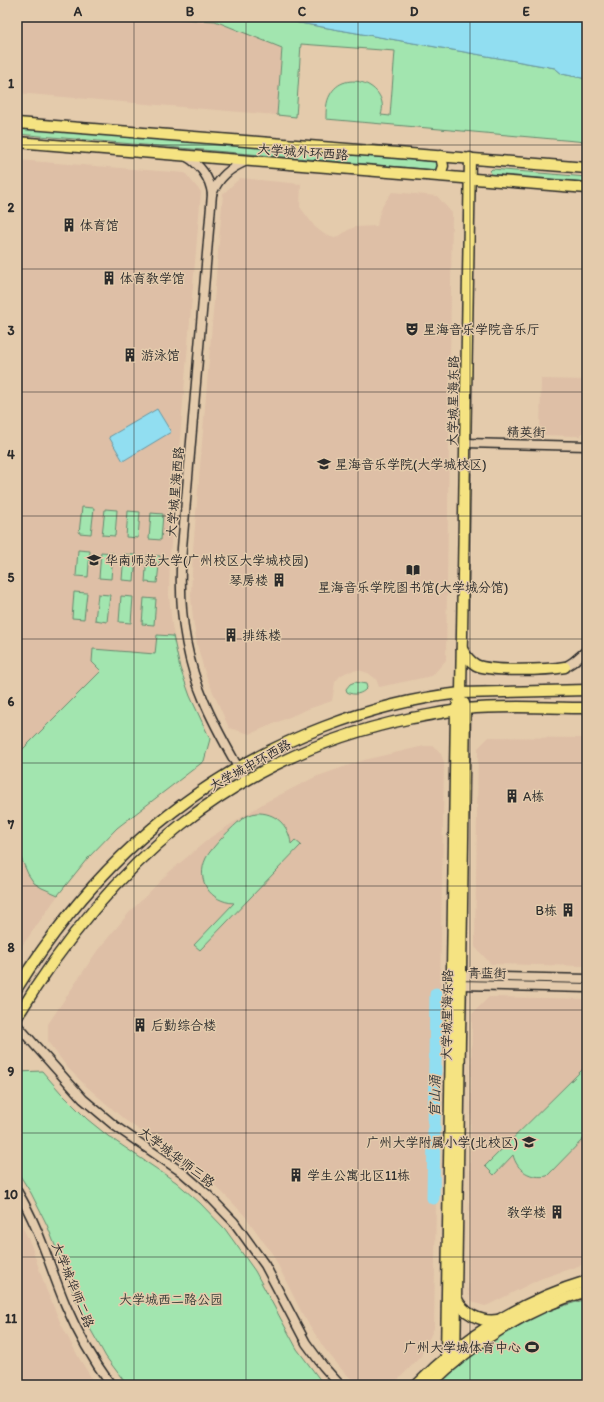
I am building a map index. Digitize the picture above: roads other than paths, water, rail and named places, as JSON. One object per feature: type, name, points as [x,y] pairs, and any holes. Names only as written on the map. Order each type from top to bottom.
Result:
[{"type":"main road","name":"大学城外环西路","points":[[17,123],[587,168]]},
{"type":"main road","name":"大学城外环西路","points":[[17,142],[586,188]]},
{"type":"main road","points":[[440,175],[443,164],[441,156]]},
{"type":"main road","name":"大学城星海东路","points":[[455,1351],[461,693],[470,158]]},
{"type":"main road","points":[[462,649],[464,654],[472,662],[488,668],[565,667]]},
{"type":"main road","name":"大学城中环西路","points":[[17,988],[57,929],[99,880],[142,838],[192,797],[238,766],[285,742],[347,718],[411,701],[461,693],[587,690]]},
{"type":"main road","name":"大学城中环西路","points":[[17,1018],[55,958],[96,906],[139,861],[202,808],[245,780],[292,756],[340,737],[382,725],[461,709],[587,708]]},
{"type":"main road","points":[[192,797],[202,808]]},
{"type":"main road","name":"大学城星海东路","points":[[450,1360],[458,980]]},
{"type":"main road","points":[[430,1385],[450,1360],[455,1351],[500,1320],[538,1299],[587,1282]]},
{"type":"main road","points":[[417,1385],[450,1360],[521,1318],[560,1300],[587,1291]]},
{"type":"main road","points":[[456,1297],[460,1306],[472,1315],[484,1320],[500,1320]]},
{"type":"street","name":"大学城星海西路","points":[[185,156],[194,162],[207,176],[210,182],[212,194],[182,548],[180,594],[186,641],[195,678],[210,714],[245,780]]},
{"type":"street","name":"大学城星海西路","points":[[212,194],[216,185],[223,176],[233,168],[247,161]]},
{"type":"street","name":"精英街","points":[[465,443],[587,446]]},
{"type":"street","points":[[565,667],[587,650]]},
{"type":"street","name":"青蓝街","points":[[458,980],[587,978]]},
{"type":"street","name":"青蓝街","points":[[458,980],[587,988]]},
{"type":"street","name":"大学城华师三路","points":[[17,1025],[83,1099],[115,1126],[183,1173],[230,1217],[265,1265],[306,1343],[323,1366],[340,1385]]},
{"type":"street","name":"大学城华师二路","points":[[17,1191],[40,1235],[60,1291],[75,1325],[95,1362],[110,1385]]},
{"type":"water","points":[[280,17],[587,17],[587,79],[562,74],[555,68],[294,22]]},
{"type":"water","points":[[157,409],[171,432],[123,461],[109,437]]},
{"type":"waterway","name":"官山涌","points":[[433,1198],[436,994]]},
{"type":"place","name":"体育馆","points":[[69,225]]},
{"type":"place","name":"体育教学馆","points":[[109,278]]},
{"type":"place","name":"星海音乐学院音乐厅","points":[[412,329]]},
{"type":"place","name":"游泳馆","points":[[130,355]]},
{"type":"place","name":"星海音乐学院(大学城校区)","points":[[324,464]]},
{"type":"place","name":"华南师范大学(广州校区大学城校园)","points":[[94,560]]},
{"type":"place","name":"星海音乐学院图书馆(大学城分馆)","points":[[413,570]]},
{"type":"place","name":"琴房楼","points":[[279,580]]},
{"type":"place","name":"排练楼","points":[[231,635]]},
{"type":"place","name":"A栋","points":[[512,796]]},
{"type":"place","name":"B栋","points":[[568,910]]},
{"type":"place","name":"后勤综合楼","points":[[140,1025]]},
{"type":"place","name":"广州大学附属小学(北校区)","points":[[529,1142]]},
{"type":"place","name":"学生公寓北区11栋","points":[[296,1175]]},
{"type":"place","name":"教学楼","points":[[557,1212]]},
{"type":"place","name":"广州大学城体育中心","points":[[532,1347]]},
{"type":"park label","name":"大学城西二路公园","points":[[171,1299]]}]
